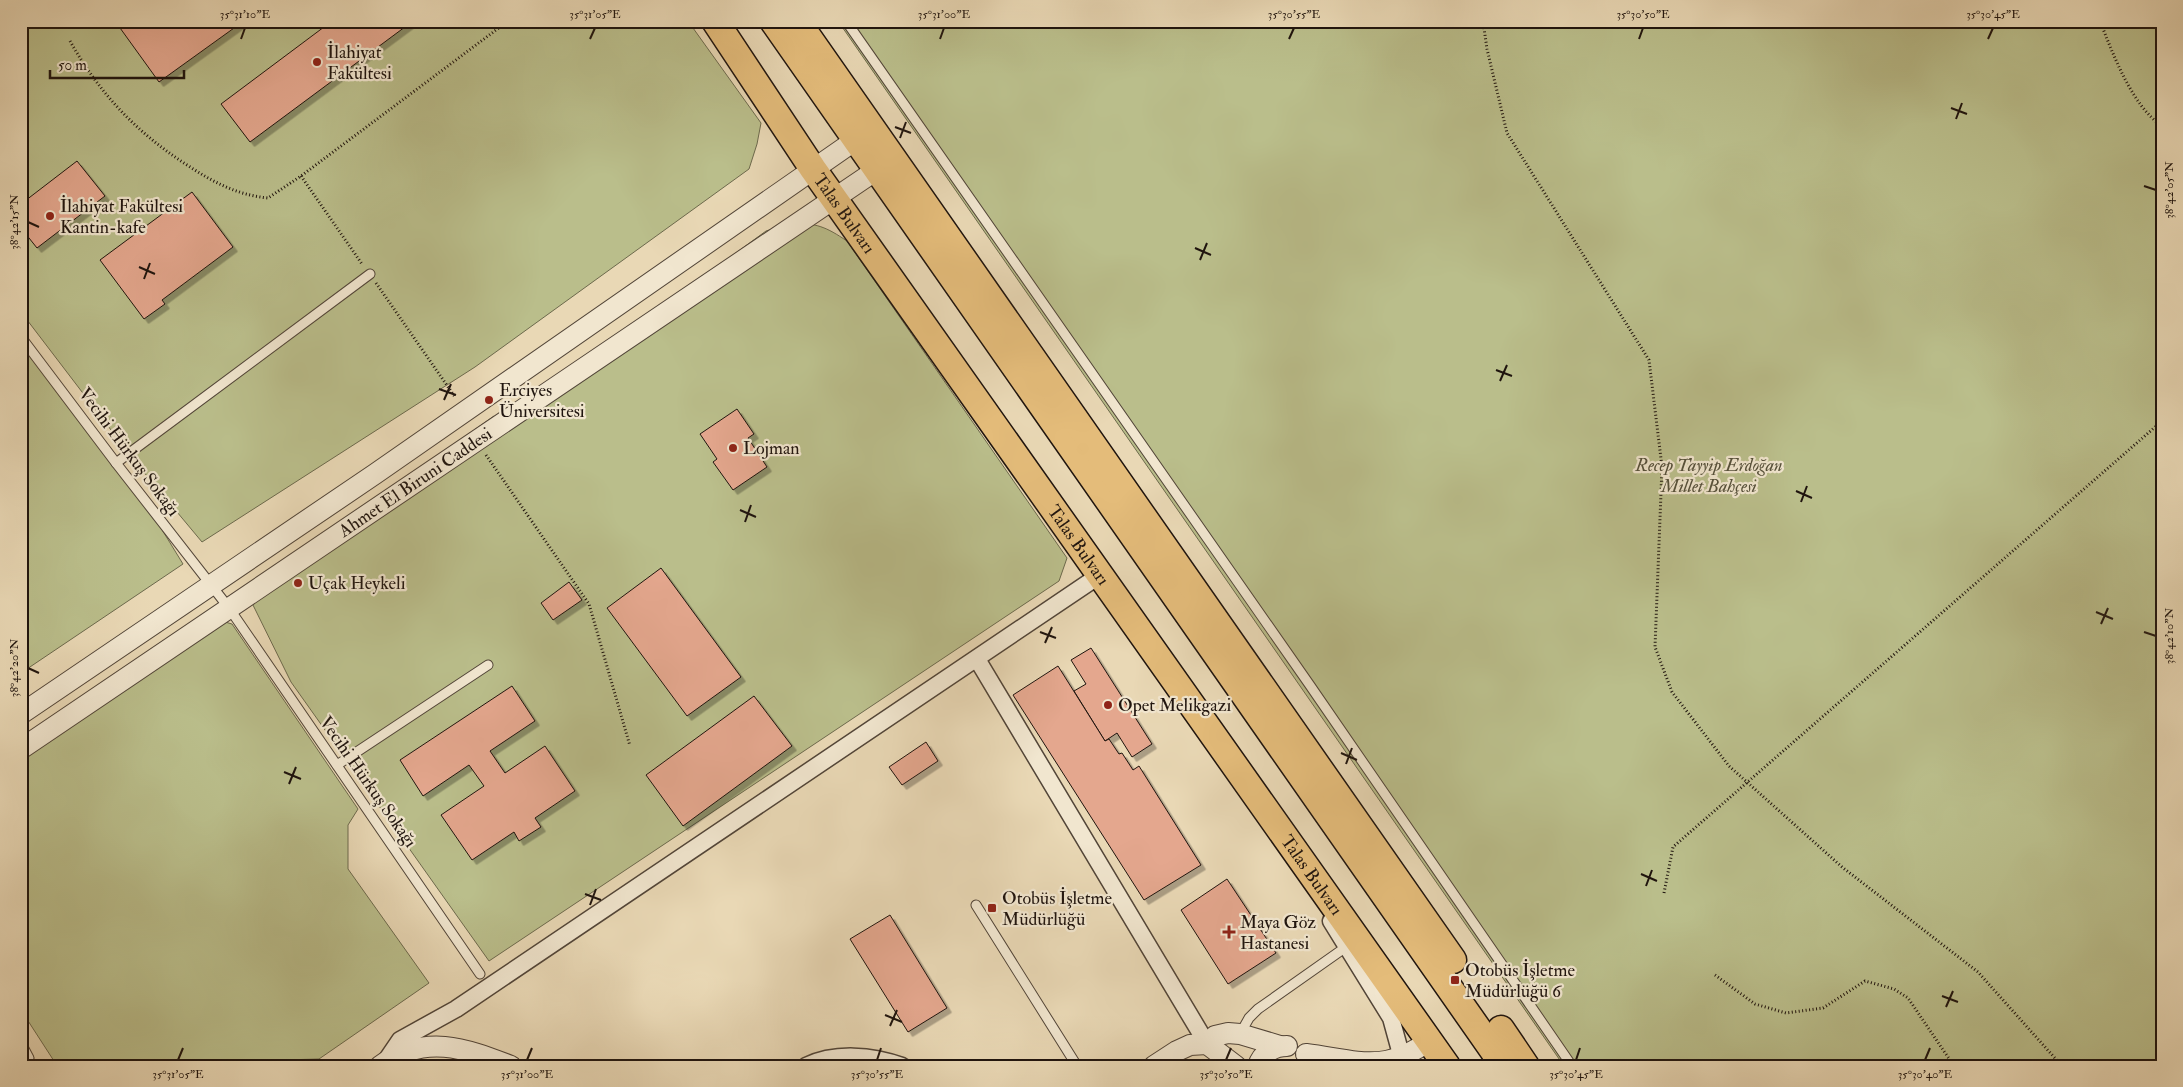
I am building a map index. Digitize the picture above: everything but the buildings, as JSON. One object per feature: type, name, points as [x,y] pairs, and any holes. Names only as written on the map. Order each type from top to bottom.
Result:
[{"type":"main road","name":"Talas Bulvarı","points":[[715,21],[812,169],[1447,1066]]},
{"type":"main road","points":[[774,21],[1504,1066]]},
{"type":"main road","points":[[797,21],[1526,1066]]},
{"type":"street","name":"Ahmet El Biruni Caddesi","points":[[21,714],[307,521],[857,139]]},
{"type":"street","name":"Ahmet El Biruni Caddesi","points":[[21,749],[878,170]]},
{"type":"street","points":[[307,521],[300,535],[302,540],[306,544],[322,544]]},
{"type":"street","points":[[383,1064],[400,1040],[456,1010],[1100,575]]},
{"type":"street","points":[[977,659],[1207,1044],[1236,1066]]},
{"type":"street","points":[[1268,813],[1346,947],[1391,1018],[1402,1058]]},
{"type":"street","points":[[1154,1066],[1190,1045],[1207,1044],[1215,1036],[1240,1034],[1280,1046],[1289,1046],[1309,1060],[1369,1063],[1402,1058],[1430,1040]]},
{"type":"street","points":[[383,1064],[402,1053],[423,1047],[442,1046],[459,1048],[510,1066]]},
{"type":"street","points":[[1258,1066],[1264,1055],[1280,1046]]},
{"type":"street","points":[[806,1066],[827,1059],[846,1056],[868,1057],[902,1066]]},
{"type":"lane","points":[[846,21],[1303,676],[1572,1066]]},
{"type":"lane","points":[[116,463],[370,274]]},
{"type":"lane","name":"Vecihi Hürkuş Sokağı","points":[[21,337],[229,608],[480,974]]},
{"type":"lane","points":[[337,766],[488,665]]},
{"type":"lane","points":[[976,905],[1076,1066]]},
{"type":"lane","points":[[1240,1034],[1249,1018],[1258,1009],[1346,947]]},
{"type":"lane","points":[[21,1043],[29,1058],[21,1058]]},
{"type":"path","points":[[70,41],[98,86],[133,125],[166,151],[216,183],[242,194],[268,198],[301,176],[508,21]]},
{"type":"path","points":[[1483,21],[1487,49],[1508,133],[1650,360],[1662,466],[1655,647],[1672,692],[1729,766],[1842,868],[1978,972],[2062,1066]]},
{"type":"path","points":[[2100,21],[2121,73],[2151,119],[2162,126]]},
{"type":"path","points":[[301,176],[465,412]]},
{"type":"path","points":[[1664,892],[1673,847],[2162,421]]},
{"type":"path","points":[[476,440],[589,604],[630,746]]},
{"type":"path","points":[[1715,975],[1755,1004],[1786,1013],[1823,1008],[1865,982],[1894,989],[1908,998],[1954,1066]]},
{"type":"green space","points":[[21,21],[688,21],[761,123],[749,169],[475,367],[202,542],[137,464],[21,312]]},
{"type":"green space","name":"Recep Tayyip Erdoğan Millet Bahçesi","points":[[838,21],[2162,21],[2162,1066],[1564,1066]]},
{"type":"green space","points":[[791,223],[821,227],[847,241],[1067,558],[1059,581],[489,961],[291,682],[250,599],[255,585],[494,416],[502,424],[766,231]]},
{"type":"green space","points":[[23,345],[153,515],[183,564],[21,673]]},
{"type":"green space","points":[[208,617],[232,624],[358,809],[348,825],[348,869],[429,983],[319,1059],[175,1063],[54,1061],[21,1010],[21,740]]},
{"type":"place","name":"İlahiyat Fakültesi","points":[[317,62]]},
{"type":"place","name":"İlahiyat Fakültesi Kantin-kafe","points":[[50,216]]},
{"type":"place","name":"Erciyes Üniversitesi","points":[[489,400]]},
{"type":"place","name":"Lojman","points":[[733,448]]},
{"type":"place","name":"Uçak Heykeli","points":[[298,583]]},
{"type":"place","name":"Opet Melikgazi","points":[[1108,705]]},
{"type":"place","name":"Otobüs İşletme Müdürlüğü","points":[[992,908]]},
{"type":"place","name":"Maya Göz Hastanesi","points":[[1229,932]]},
{"type":"place","name":"Otobüs İşletme Müdürlüğü 6","points":[[1455,980]]}]
